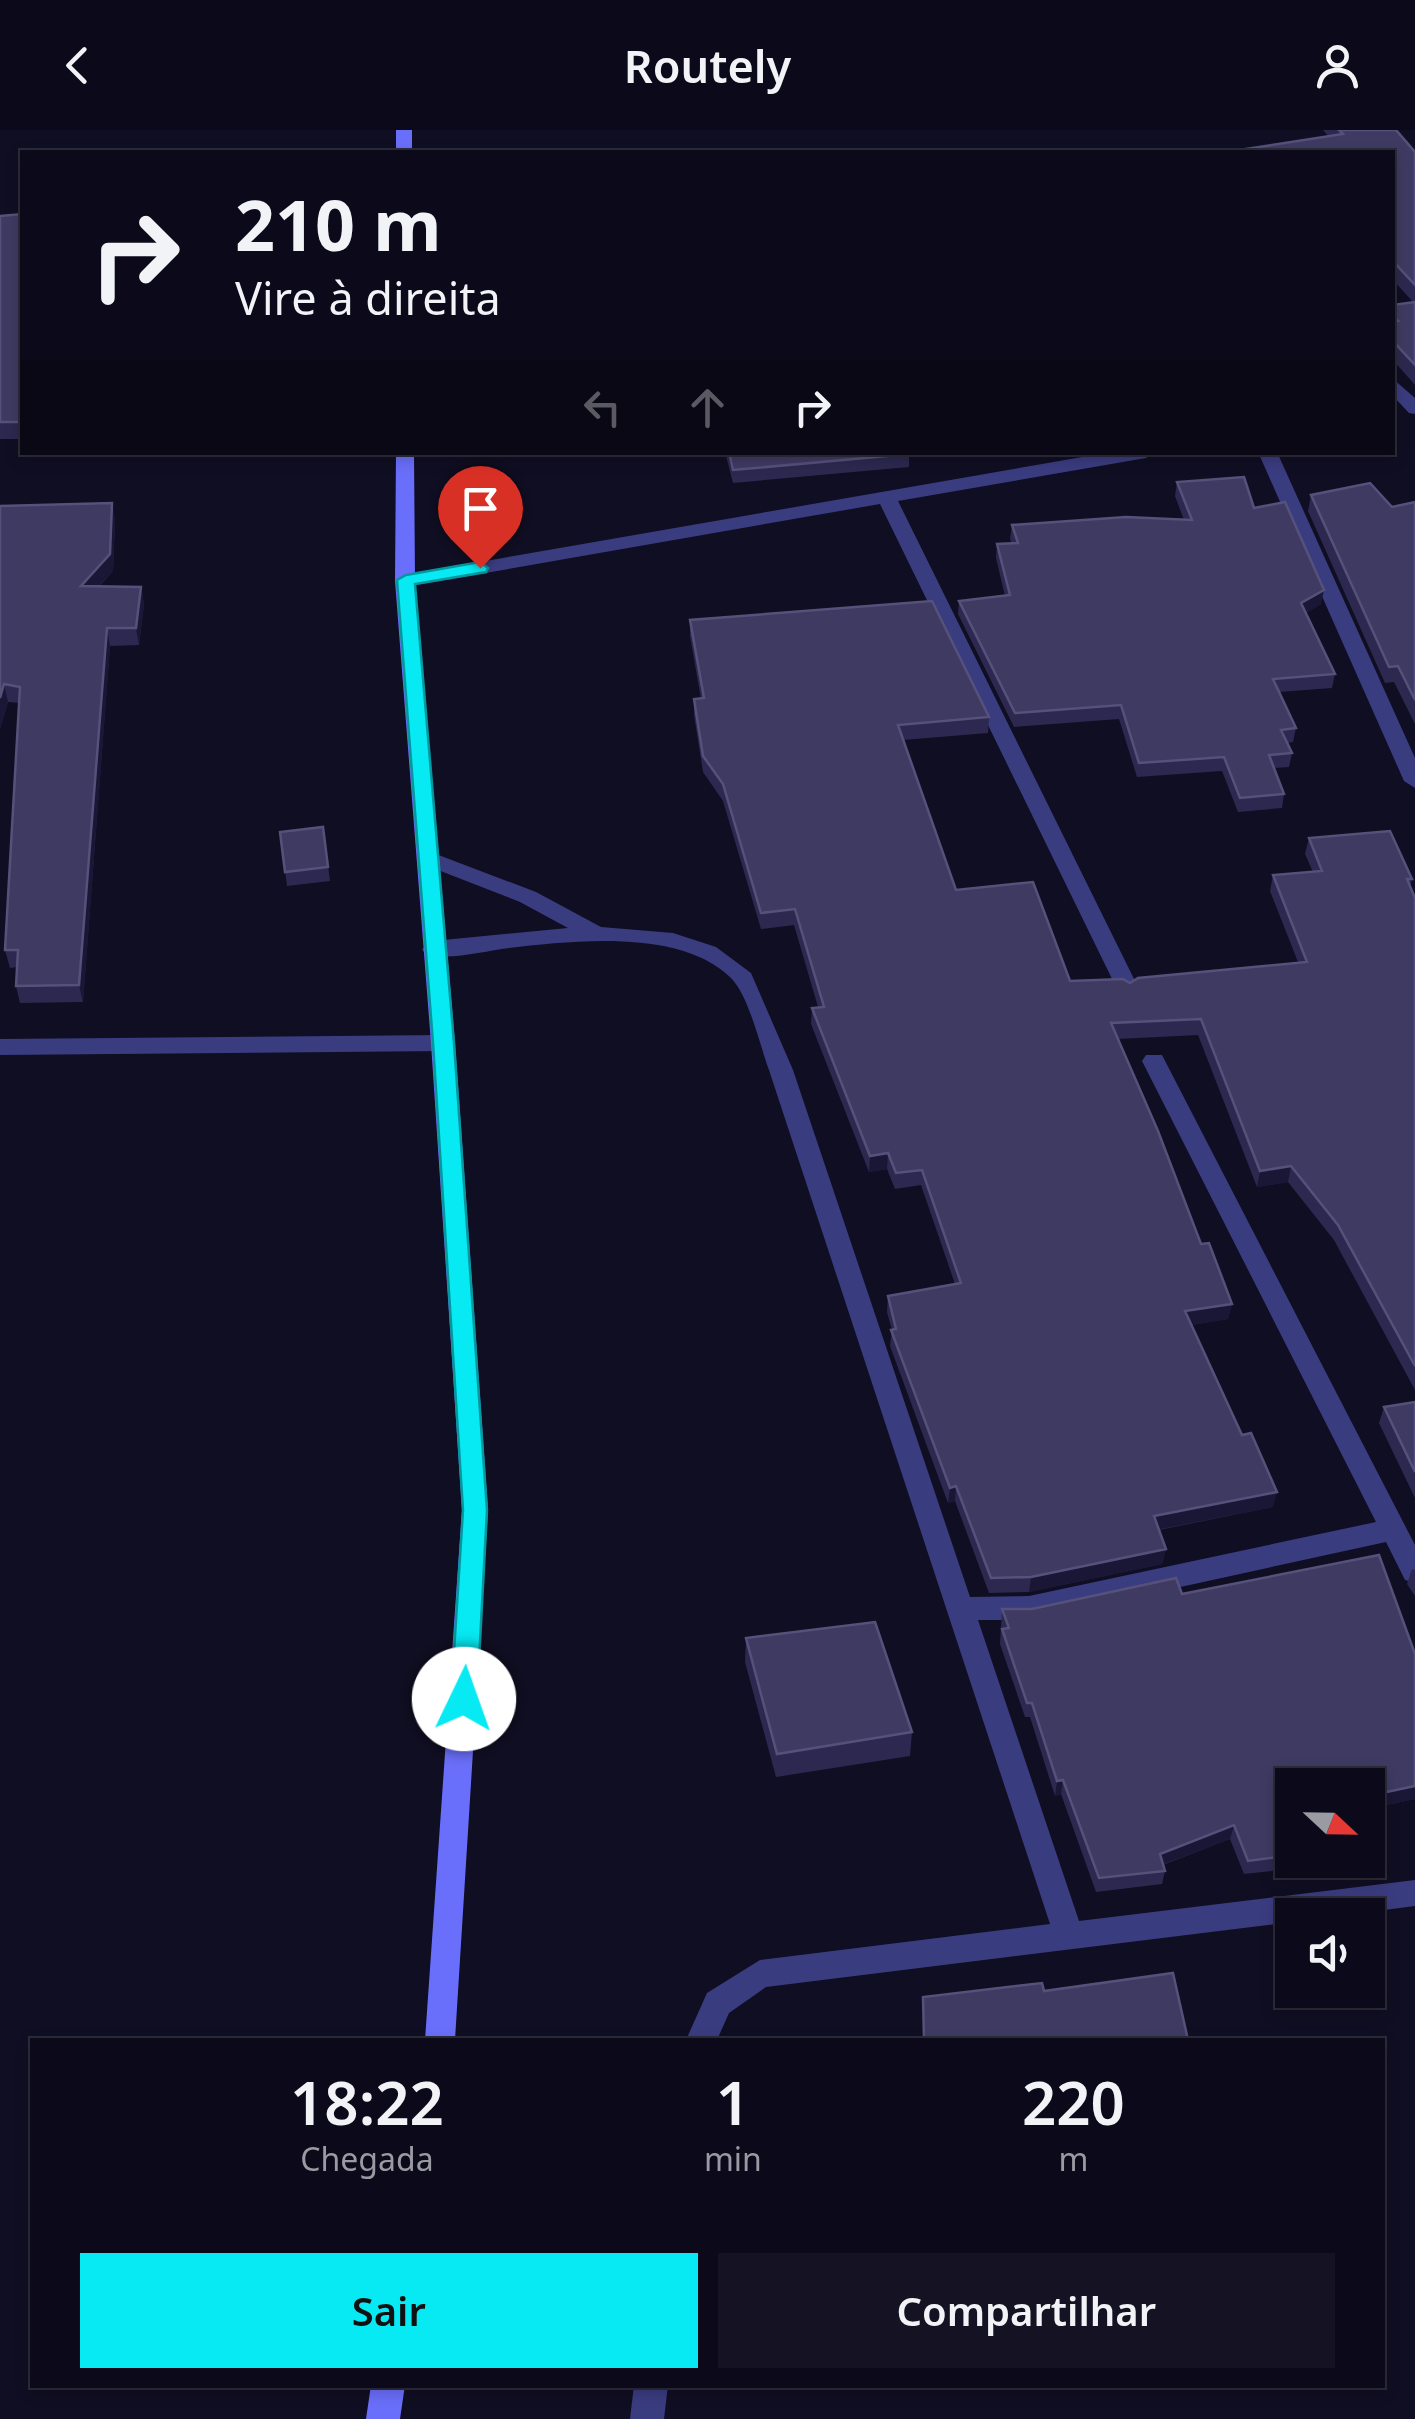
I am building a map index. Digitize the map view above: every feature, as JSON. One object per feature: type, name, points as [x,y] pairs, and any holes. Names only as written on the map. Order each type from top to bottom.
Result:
[{"type":"main road","points":[[405,455],[406,580],[475,1510],[440,2038]]},
{"type":"main road","points":[[383,2419],[388,2388]]},
{"type":"street","points":[[1395,386],[1414,406]]},
{"type":"street","points":[[406,580],[1129,455]]},
{"type":"street","points":[[1267,455],[1415,781]]},
{"type":"street","points":[[888,498],[1126,987]]},
{"type":"street","points":[[428,858],[528,897],[598,935]]},
{"type":"street","points":[[433,949],[638,932],[696,945],[741,974],[781,1070],[1069,1935]]},
{"type":"street","points":[[0,1047],[443,1043]]},
{"type":"street","points":[[1154,1061],[1415,1572]]},
{"type":"street","points":[[960,1609],[1029,1608],[1393,1529]]},
{"type":"street","points":[[701,2038],[718,2002],[760,1974],[1415,1893]]},
{"type":"street","points":[[647,2419],[651,2388]]},
{"type":"building","points":[[1339,130],[1396,130],[1415,152],[1415,285],[1395,263],[1395,150],[1246,149],[1343,134]]},
{"type":"building","points":[[20,214],[20,422],[0,422],[0,216]]},
{"type":"building","points":[[1415,302],[1415,365],[1395,343],[1395,305]]},
{"type":"building","points":[[730,455],[899,455],[733,470]]},
{"type":"building","points":[[1244,477],[1254,508],[1285,502],[1324,590],[1301,603],[1335,674],[1273,679],[1296,728],[1281,730],[1292,753],[1269,755],[1284,794],[1240,798],[1224,757],[1139,763],[1121,705],[1015,713],[959,601],[1010,595],[997,544],[1018,543],[1012,525],[1126,517],[1192,520],[1177,482]]},
{"type":"building","points":[[1370,483],[1392,507],[1415,502],[1415,700],[1398,666],[1389,667],[1311,495]]},
{"type":"building","points":[[112,503],[110,554],[81,586],[141,587],[136,628],[107,628],[79,985],[16,986],[18,950],[5,950],[20,687],[4,684],[0,698],[0,506]]},
{"type":"building","points":[[932,601],[989,717],[898,725],[956,890],[1033,882],[1070,981],[1123,979],[1130,983],[1138,978],[1307,962],[1273,875],[1322,871],[1309,838],[1390,831],[1412,879],[1407,879],[1415,898],[1415,1366],[1338,1225],[1291,1166],[1260,1171],[1201,1019],[1111,1023],[1201,1244],[1209,1243],[1232,1304],[1185,1311],[1242,1435],[1251,1433],[1277,1492],[1154,1516],[1166,1549],[1031,1577],[991,1578],[956,1486],[950,1488],[891,1330],[896,1329],[888,1296],[961,1283],[922,1170],[896,1173],[888,1153],[870,1156],[812,1008],[824,1007],[795,909],[761,913],[723,784],[703,756],[694,699],[704,698],[690,620]]},
{"type":"building","points":[[323,827],[328,867],[285,872],[280,832]]},
{"type":"building","points":[[1415,1402],[1415,1472],[1384,1407]]},
{"type":"building","points":[[1379,1555],[1415,1654],[1415,1786],[1385,1792],[1385,1768],[1275,1768],[1275,1857],[1248,1861],[1234,1825],[1160,1854],[1165,1871],[1099,1878],[1063,1780],[1057,1781],[1032,1703],[1027,1703],[1002,1629],[1009,1628],[1002,1609],[1032,1609],[1176,1578],[1182,1594]]},
{"type":"building","points":[[875,1622],[912,1732],[777,1754],[746,1638]]},
{"type":"building","points":[[1173,1973],[1188,2038],[924,2038],[923,1997],[1042,1983],[1044,1991]]},
{"type":"route","points":[[464,1699],[475,1510],[406,580],[480,568]]}]
